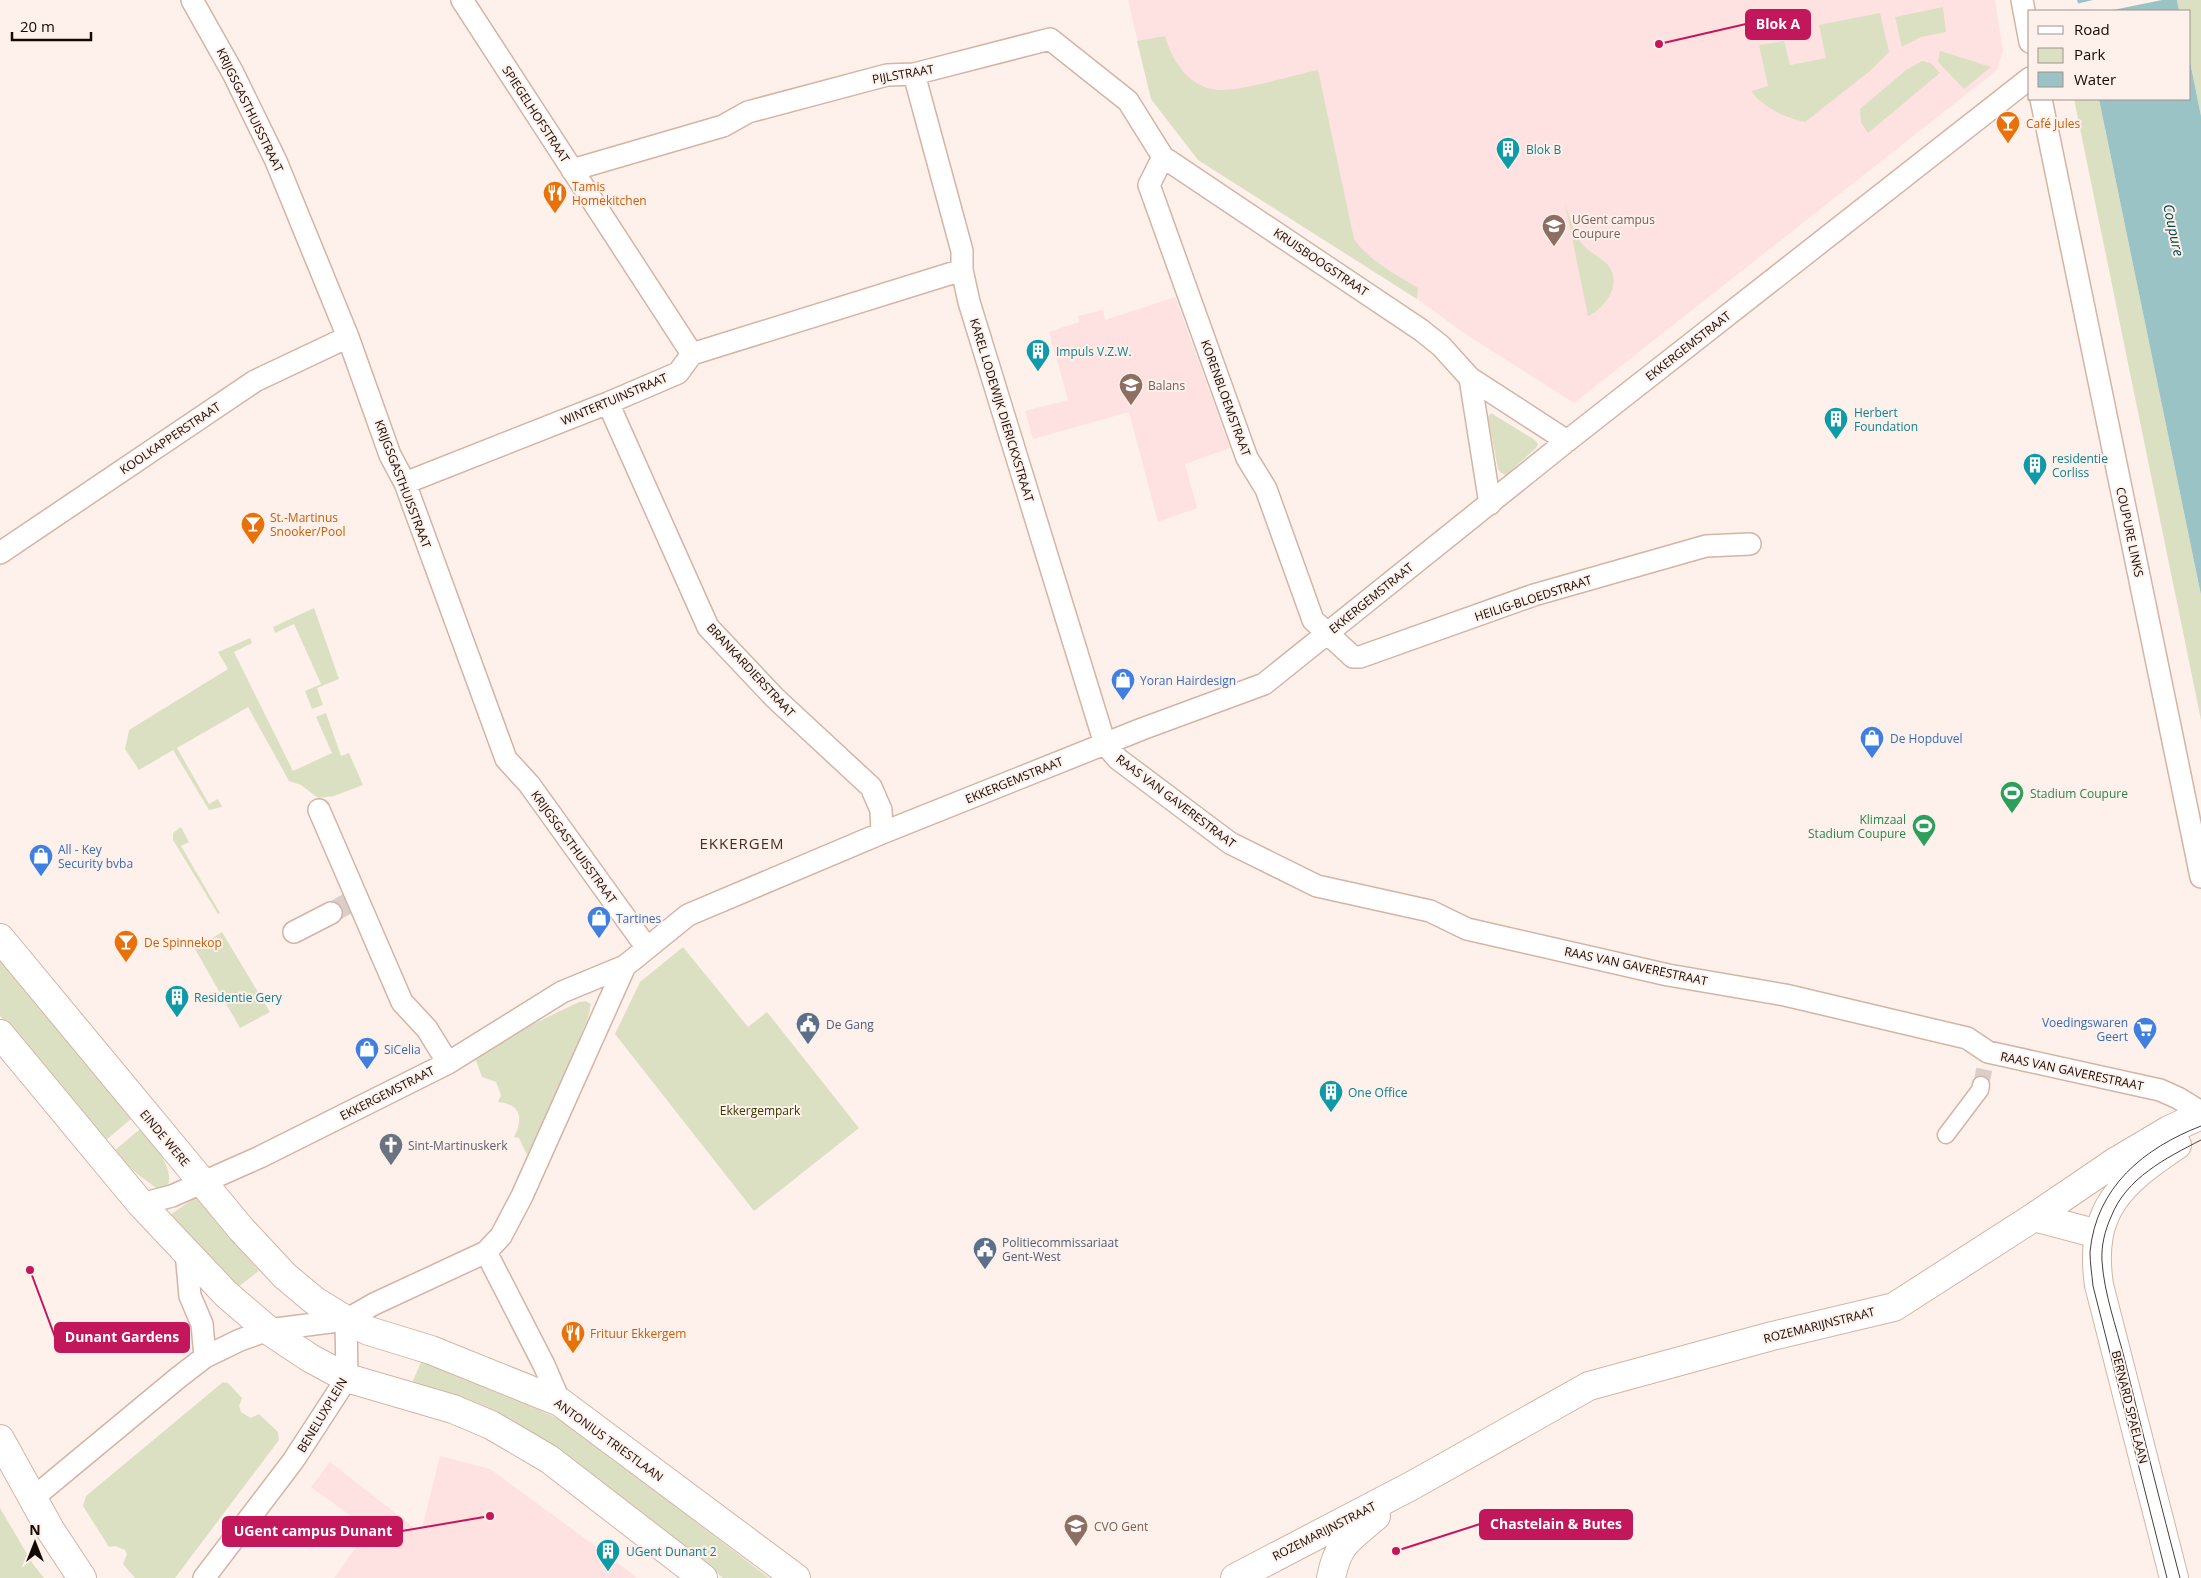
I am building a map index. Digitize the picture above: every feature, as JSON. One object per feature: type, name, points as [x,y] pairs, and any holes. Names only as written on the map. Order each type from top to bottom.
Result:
[{"type":"main road","name":"EINDE WERE","points":[[0,938],[242,1230],[285,1276],[315,1301],[346,1320]]},
{"type":"main road","points":[[0,1034],[141,1204],[226,1294],[268,1330],[310,1358],[346,1378],[452,1408],[491,1425],[549,1459],[703,1578]]},
{"type":"main road","name":"ROZEMARIJNSTRAAT","points":[[1235,1578],[1413,1485],[1589,1386],[1772,1336],[1894,1307],[2034,1217],[2115,1162],[2169,1130],[2201,1114]]},
{"type":"main road","name":"BERNARD SPAELAAN","points":[[2174,1578],[2099,1285],[2096,1253],[2098,1234],[2111,1202],[2126,1183],[2140,1170],[2201,1128]]},
{"type":"main road","points":[[2034,1217],[2098,1234]]},
{"type":"main road","name":"ANTONIUS TRIESTLAAN","points":[[346,1320],[369,1330],[440,1353],[560,1402],[796,1578]]},
{"type":"main road","points":[[0,1439],[51,1531],[82,1578]]},
{"type":"main road","name":"ROZEMARIJNSTRAAT","points":[[1331,1578],[1334,1561],[1343,1545],[1413,1485]]},
{"type":"street","name":"KRIJGSGASTHUISSTRAAT","points":[[192,0],[233,73],[276,161],[348,337],[390,454],[405,482],[506,759],[529,784],[647,948]]},
{"type":"street","name":"SPIEGELHOFSTRAAT","points":[[462,0],[692,354]]},
{"type":"street","points":[[2022,0],[2028,32]]},
{"type":"street","name":"PIJLSTRAAT","points":[[572,170],[723,126],[748,112],[887,75],[914,74],[1050,39],[1128,101],[1163,157]]},
{"type":"street","name":"KAREL LODEWIJK DIERICKXSTRAAT","points":[[914,74],[962,251],[962,270],[968,302],[1105,744]]},
{"type":"street","name":"EKKERGEMSTRAAT","points":[[141,1204],[172,1196],[260,1157],[448,1063],[562,992],[625,966],[688,915],[882,832],[1264,684],[1490,504],[1567,440],[2028,80]]},
{"type":"street","name":"COUPURE LINKS","points":[[2041,100],[2201,877]]},
{"type":"street","name":"KRUISBOOGSTRAAT","points":[[1163,157],[1421,330],[1441,346],[1470,378],[1567,440]]},
{"type":"street","name":"KORENBLOEMSTRAAT","points":[[1163,157],[1149,185],[1247,458],[1266,489],[1313,620],[1329,632]]},
{"type":"street","points":[[692,354],[962,270]]},
{"type":"street","name":"KOOLKAPPERSTRAAT","points":[[0,553],[255,381],[348,337]]},
{"type":"street","name":"WINTERTUINSTRAAT","points":[[405,482],[608,403],[678,373],[692,354]]},
{"type":"street","points":[[1470,378],[1490,504]]},
{"type":"street","name":"BRANKARDIERSTRAAT","points":[[608,403],[708,627],[775,698],[871,786],[881,810],[882,832]]},
{"type":"street","name":"HEILIG-BLOEDSTRAAT","points":[[1329,632],[1353,657],[1360,657],[1553,590],[1706,546],[1750,544]]},
{"type":"street","name":"RAAS VAN GAVERESTRAAT","points":[[1105,744],[1118,759],[1230,843],[1318,886],[1430,911],[1467,929],[1668,975],[1785,996],[1967,1038],[1987,1059],[2160,1090],[2178,1098],[2201,1114]]},
{"type":"street","points":[[319,810],[354,900],[402,1002],[427,1029],[448,1063]]},
{"type":"street","points":[[294,932],[330,913]]},
{"type":"street","name":"EKKERGEMSTRAAT","points":[[346,1320],[374,1304],[486,1252],[501,1236],[522,1196],[625,966]]},
{"type":"street","points":[[1946,1135],[1980,1090],[1981,1085]]},
{"type":"street","points":[[186,1252],[190,1296],[202,1324],[205,1357]]},
{"type":"street","points":[[486,1252],[544,1365],[560,1402]]},
{"type":"street","points":[[33,1498],[179,1376],[205,1357],[240,1340],[268,1330],[346,1320]]},
{"type":"street","name":"BENELUXPLEIN","points":[[204,1578],[293,1461],[346,1378],[346,1320]]},
{"type":"shaded area","name":"UGent campus Coupure","points":[[1128,0],[1995,0],[2003,51],[1997,70],[1574,403],[1464,333],[1417,299],[1198,160],[1151,99]]},
{"type":"shaded area","name":"Balans","points":[[1175,297],[1230,448],[1185,464],[1197,508],[1158,522],[1129,412],[1033,439],[1025,411],[1068,400],[1049,332],[1079,322],[1078,316],[1103,310],[1105,320]]},
{"type":"shaded area","points":[[440,1456],[490,1469],[637,1578],[334,1578],[369,1529],[311,1487],[330,1462],[421,1533]]},
{"type":"green space","points":[[2177,0],[2201,0],[2201,116],[2191,67],[2191,10],[2179,10]]},
{"type":"green space","points":[[1943,7],[1946,32],[1921,37],[1902,47],[1895,17]]},
{"type":"green space","points":[[1880,13],[1889,52],[1870,71],[1805,122],[1789,118],[1775,111],[1751,91],[1768,86],[1759,45],[1784,41],[1790,65],[1826,58],[1819,25]]},
{"type":"green space","points":[[1165,36],[1172,55],[1183,72],[1191,79],[1208,88],[1229,90],[1318,70],[1354,239],[1367,254],[1418,288],[1417,299],[1198,160],[1151,99],[1137,41]]},
{"type":"green space","points":[[1940,51],[1991,67],[1964,89],[1938,62]]},
{"type":"green space","points":[[1922,61],[1931,63],[1940,73],[1868,133],[1861,123],[1860,109],[1906,70]]},
{"type":"green space","points":[[2074,100],[2099,100],[2201,595],[2201,720]]},
{"type":"green space","points":[[1565,203],[1579,240],[1608,265],[1614,280],[1610,295],[1606,301],[1588,316]]},
{"type":"green space","points":[[1491,413],[1535,440],[1538,444],[1506,475],[1498,469],[1488,417]]},
{"type":"green space","points":[[314,608],[339,679],[317,688],[323,705],[312,709],[305,691],[321,684],[294,624],[275,633],[273,627]]},
{"type":"green space","points":[[250,638],[252,643],[234,652],[293,771],[332,753],[316,717],[326,713],[341,756],[349,753],[363,785],[334,796],[318,798],[301,785],[289,781],[248,707],[177,748],[209,804],[218,799],[222,807],[209,810],[173,750],[139,770],[125,749],[129,730],[228,669],[218,652]]},
{"type":"green space","points":[[181,827],[189,842],[181,846],[220,913],[218,914],[173,840],[173,833]]},
{"type":"green space","points":[[222,932],[270,1012],[240,1028],[195,949]]},
{"type":"green space","name":"Ekkergempark","points":[[683,947],[748,1027],[767,1012],[859,1128],[754,1211],[615,1034],[640,982]]},
{"type":"green space","points":[[0,960],[131,1119],[105,1141],[0,1016]]},
{"type":"green space","points":[[586,1001],[591,1004],[588,1018],[556,1096],[527,1155],[519,1138],[514,1137],[519,1125],[516,1109],[506,1103],[498,1102],[501,1095],[496,1082],[482,1077],[473,1053],[579,1002]]},
{"type":"green space","points":[[140,1129],[156,1148],[166,1164],[169,1172],[167,1187],[159,1190],[137,1174],[114,1151]]},
{"type":"green space","points":[[196,1197],[259,1271],[238,1287],[170,1215]]},
{"type":"green space","points":[[421,1362],[471,1378],[567,1423],[769,1578],[723,1578],[613,1494],[412,1383]]},
{"type":"green space","points":[[223,1382],[228,1383],[242,1398],[239,1406],[241,1412],[251,1418],[259,1414],[278,1432],[279,1440],[175,1578],[135,1578],[123,1564],[127,1554],[125,1550],[115,1546],[109,1547],[83,1506],[86,1496]]},
{"type":"green space","points":[[0,1508],[33,1564],[44,1578],[0,1578]]},
{"type":"water","points":[[2077,0],[2177,0],[2179,10],[2080,10]]},
{"type":"water","name":"Coupure","points":[[2191,67],[2201,116],[2201,595],[2099,100],[2191,100]]},
{"type":"pier","points":[[2093,0],[2162,0],[2113,10],[2077,10],[2076,4]]},
{"type":"tunnel","points":[[331,913],[350,902]]},
{"type":"tunnel","points":[[1981,1085],[1985,1066]]},
{"type":"tram line","points":[[2167,1578],[2093,1286],[2090,1252],[2094,1229],[2102,1208],[2113,1189],[2126,1173],[2142,1158],[2160,1146],[2201,1126]]},
{"type":"tram line","points":[[2180,1578],[2108,1297],[2103,1273],[2102,1250],[2109,1222],[2126,1191],[2161,1162],[2201,1140]]},
{"type":"place","name":"Blok A","points":[[1659,44]]},
{"type":"place","name":"Café Jules","points":[[2008,144]]},
{"type":"place","name":"Blok B","points":[[1508,170]]},
{"type":"place","name":"Tamis Homekitchen","points":[[555,214]]},
{"type":"place","name":"UGent campus Coupure","points":[[1554,247]]},
{"type":"place","name":"Impuls V.Z.W.","points":[[1038,372]]},
{"type":"place","name":"Balans","points":[[1131,406]]},
{"type":"place","name":"Herbert Foundation","points":[[1836,440]]},
{"type":"place","name":"residentie Corliss","points":[[2035,486]]},
{"type":"place","name":"St.-Martinus Snooker/Pool","points":[[253,545]]},
{"type":"place","name":"Yoran Hairdesign","points":[[1123,701]]},
{"type":"place","name":"De Hopduvel","points":[[1872,759]]},
{"type":"place","name":"Stadium Coupure","points":[[2012,814]]},
{"type":"place","name":"Klimzaal Stadium Coupure","points":[[1924,847]]},
{"type":"place","name":"All - Key Security bvba","points":[[41,877]]},
{"type":"place","name":"Tartines","points":[[599,939]]},
{"type":"place","name":"De Spinnekop","points":[[126,963]]},
{"type":"place","name":"Residentie Gery","points":[[177,1018]]},
{"type":"place","name":"De Gang","points":[[808,1045]]},
{"type":"place","name":"Voedingswaren Geert","points":[[2145,1050]]},
{"type":"place","name":"SiCelia","points":[[367,1070]]},
{"type":"place","name":"One Office","points":[[1331,1113]]},
{"type":"place","name":"Sint-Martinuskerk","points":[[391,1166]]},
{"type":"place","name":"Dunant Gardens","points":[[30,1270]]},
{"type":"place","name":"Politiecommissariaat Gent-West","points":[[985,1270]]},
{"type":"place","name":"Frituur Ekkergem","points":[[573,1354]]},
{"type":"place","name":"UGent campus Dunant","points":[[490,1516]]},
{"type":"place","name":"CVO Gent","points":[[1076,1547]]},
{"type":"place","name":"Chastelain & Butes","points":[[1396,1551]]},
{"type":"place","name":"UGent Dunant 2","points":[[608,1572]]},
{"type":"district","name":"EKKERGEM","points":[[742,843]]}]
